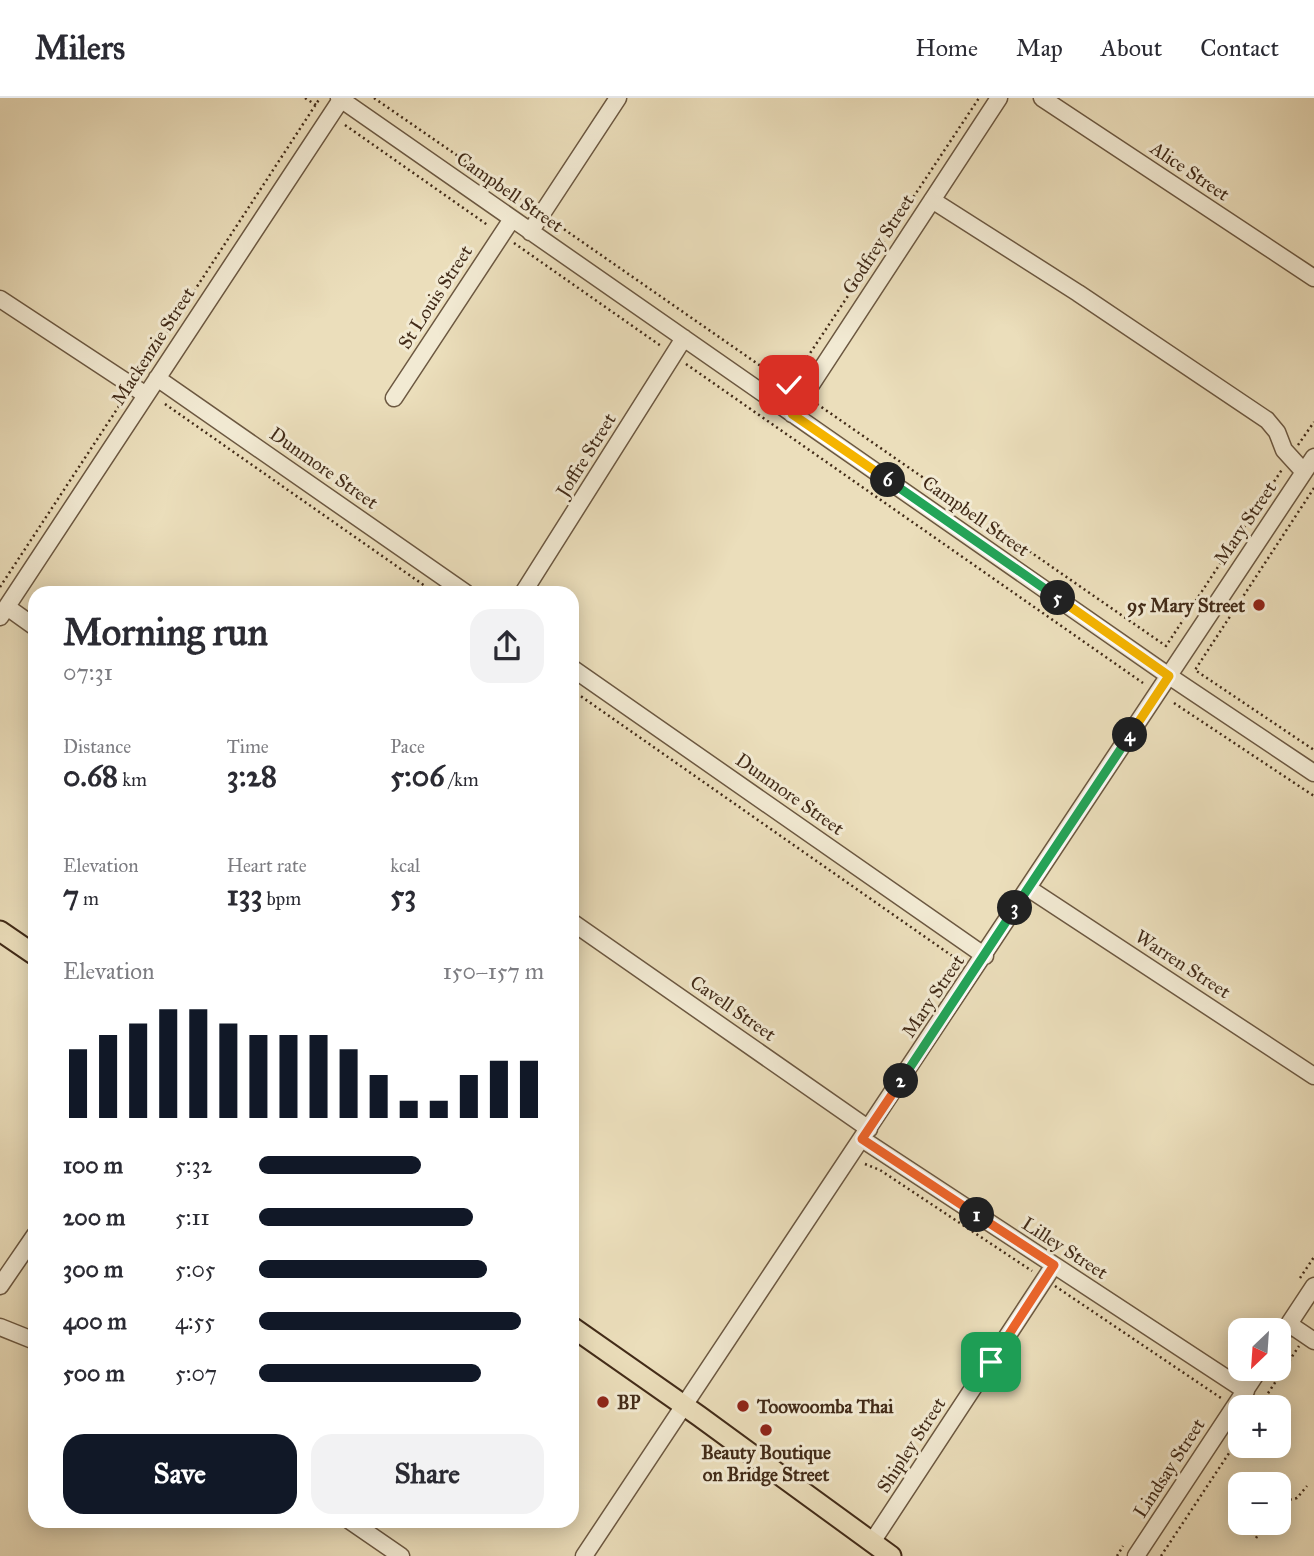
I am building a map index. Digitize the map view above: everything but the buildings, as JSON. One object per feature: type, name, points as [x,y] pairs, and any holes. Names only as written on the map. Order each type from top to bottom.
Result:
[{"type":"main road","points":[[0,931],[28,950]]},
{"type":"main road","points":[[579,1332],[891,1556]]},
{"type":"street","name":"Campbell Street","points":[[341,98],[1169,676],[1314,773]]},
{"type":"street","name":"Mackenzie Street","points":[[3,612],[139,390],[157,377],[341,98]]},
{"type":"street","points":[[530,232],[618,98]]},
{"type":"street","name":"Godfrey Street","points":[[792,414],[999,98]]},
{"type":"street","name":"Alice Street","points":[[1042,98],[1314,278]]},
{"type":"street","points":[[932,200],[1078,293],[1267,420],[1277,432],[1283,450],[1290,458],[1310,467]]},
{"type":"street","name":"St Louis Street","points":[[394,398],[512,219]]},
{"type":"street","points":[[0,299],[139,390]]},
{"type":"street","name":"Joffre Street","points":[[527,586],[684,338]]},
{"type":"street","name":"Dunmore Street","points":[[157,377],[456,586]]},
{"type":"street","name":"Mary Street","points":[[584,1556],[1310,467]]},
{"type":"street","points":[[3,612],[28,624]]},
{"type":"street","name":"Dunmore Street","points":[[579,673],[985,956]]},
{"type":"street","name":"Warren Street","points":[[1028,888],[1314,1076]]},
{"type":"street","name":"Cavell Street","points":[[579,927],[866,1134]]},
{"type":"street","name":"Lilley Street","points":[[866,1134],[1054,1265],[1245,1391]]},
{"type":"street","points":[[0,1286],[28,1245]]},
{"type":"street","name":"Shipley Street","points":[[872,1542],[1054,1265]]},
{"type":"street","points":[[1292,1319],[1314,1286]]},
{"type":"street","points":[[1292,1326],[1310,1338]]},
{"type":"street","points":[[0,1327],[28,1338]]},
{"type":"street","name":"Lindsay Street","points":[[1136,1556],[1252,1381]]},
{"type":"street","points":[[360,1528],[401,1556]]},
{"type":"path","points":[[305,98],[316,105]]},
{"type":"path","points":[[0,588],[139,390],[320,98]]},
{"type":"path","points":[[374,98],[1166,646],[1314,422]]},
{"type":"path","points":[[789,385],[979,98]]},
{"type":"path","points":[[345,125],[1143,683]]},
{"type":"path","points":[[165,404],[425,586]]},
{"type":"path","points":[[1314,488],[1195,670],[1314,750]]},
{"type":"path","points":[[579,695],[958,960]]},
{"type":"path","points":[[1174,703],[1314,796]]},
{"type":"path","points":[[1268,1395],[1310,1338]]},
{"type":"path","points":[[1161,1556],[1228,1454]]},
{"type":"path","points":[[1291,1500],[1297,1499],[1307,1486]]},
{"type":"place","name":"95 Mary Street","points":[[1259,605]]},
{"type":"place","name":"BP","points":[[603,1402]]},
{"type":"place","name":"Toowoomba Thai","points":[[743,1406]]},
{"type":"place","name":"Beauty Boutique on Bridge Street","points":[[766,1430]]},
{"type":"route","points":[[789,385],[804,396],[792,414],[1169,676],[862,1139],[1054,1265],[991,1362]]}]
